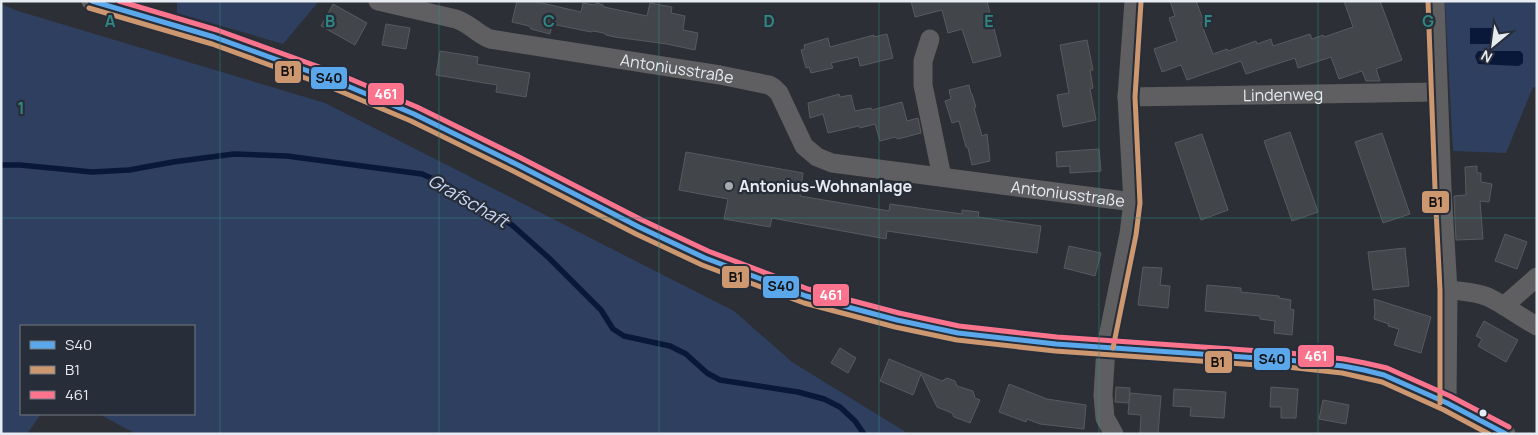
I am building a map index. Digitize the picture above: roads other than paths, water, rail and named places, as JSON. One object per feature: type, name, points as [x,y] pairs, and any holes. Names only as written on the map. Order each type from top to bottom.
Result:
[{"type":"street","points":[[91,1],[214,37],[333,80],[414,114],[705,258],[806,296],[897,320],[958,333],[1056,344],[1288,360],[1364,370],[1384,376],[1448,403],[1484,428],[1506,434]]},
{"type":"street","name":"Antoniusstraße","points":[[378,1],[456,18],[466,22],[483,36],[490,39],[720,75],[769,85],[779,92],[804,146],[817,157],[832,163],[1133,202]]},
{"type":"street","points":[[1114,434],[1105,418],[1106,347],[1129,234],[1133,202],[1127,97],[1134,1]]},
{"type":"street","points":[[1435,1],[1442,190],[1448,290],[1448,403]]},
{"type":"street","points":[[930,39],[923,62],[922,78],[942,178]]},
{"type":"street","name":"Lindenweg","points":[[1127,97],[1438,92]]},
{"type":"street","points":[[1504,306],[1537,277]]},
{"type":"street","points":[[1448,290],[1481,295],[1504,306],[1537,326]]},
{"type":"waterway","name":"Grafschaft","points":[[1,165],[92,172],[129,170],[234,154],[287,156],[422,174],[449,186],[512,225],[549,258],[601,310],[613,329],[624,336],[670,346],[686,354],[707,373],[720,380],[798,392],[824,399],[840,407],[855,421],[864,434]]},
{"type":"place","name":"Antonius-Wohnanlage","points":[[729,186]]}]
